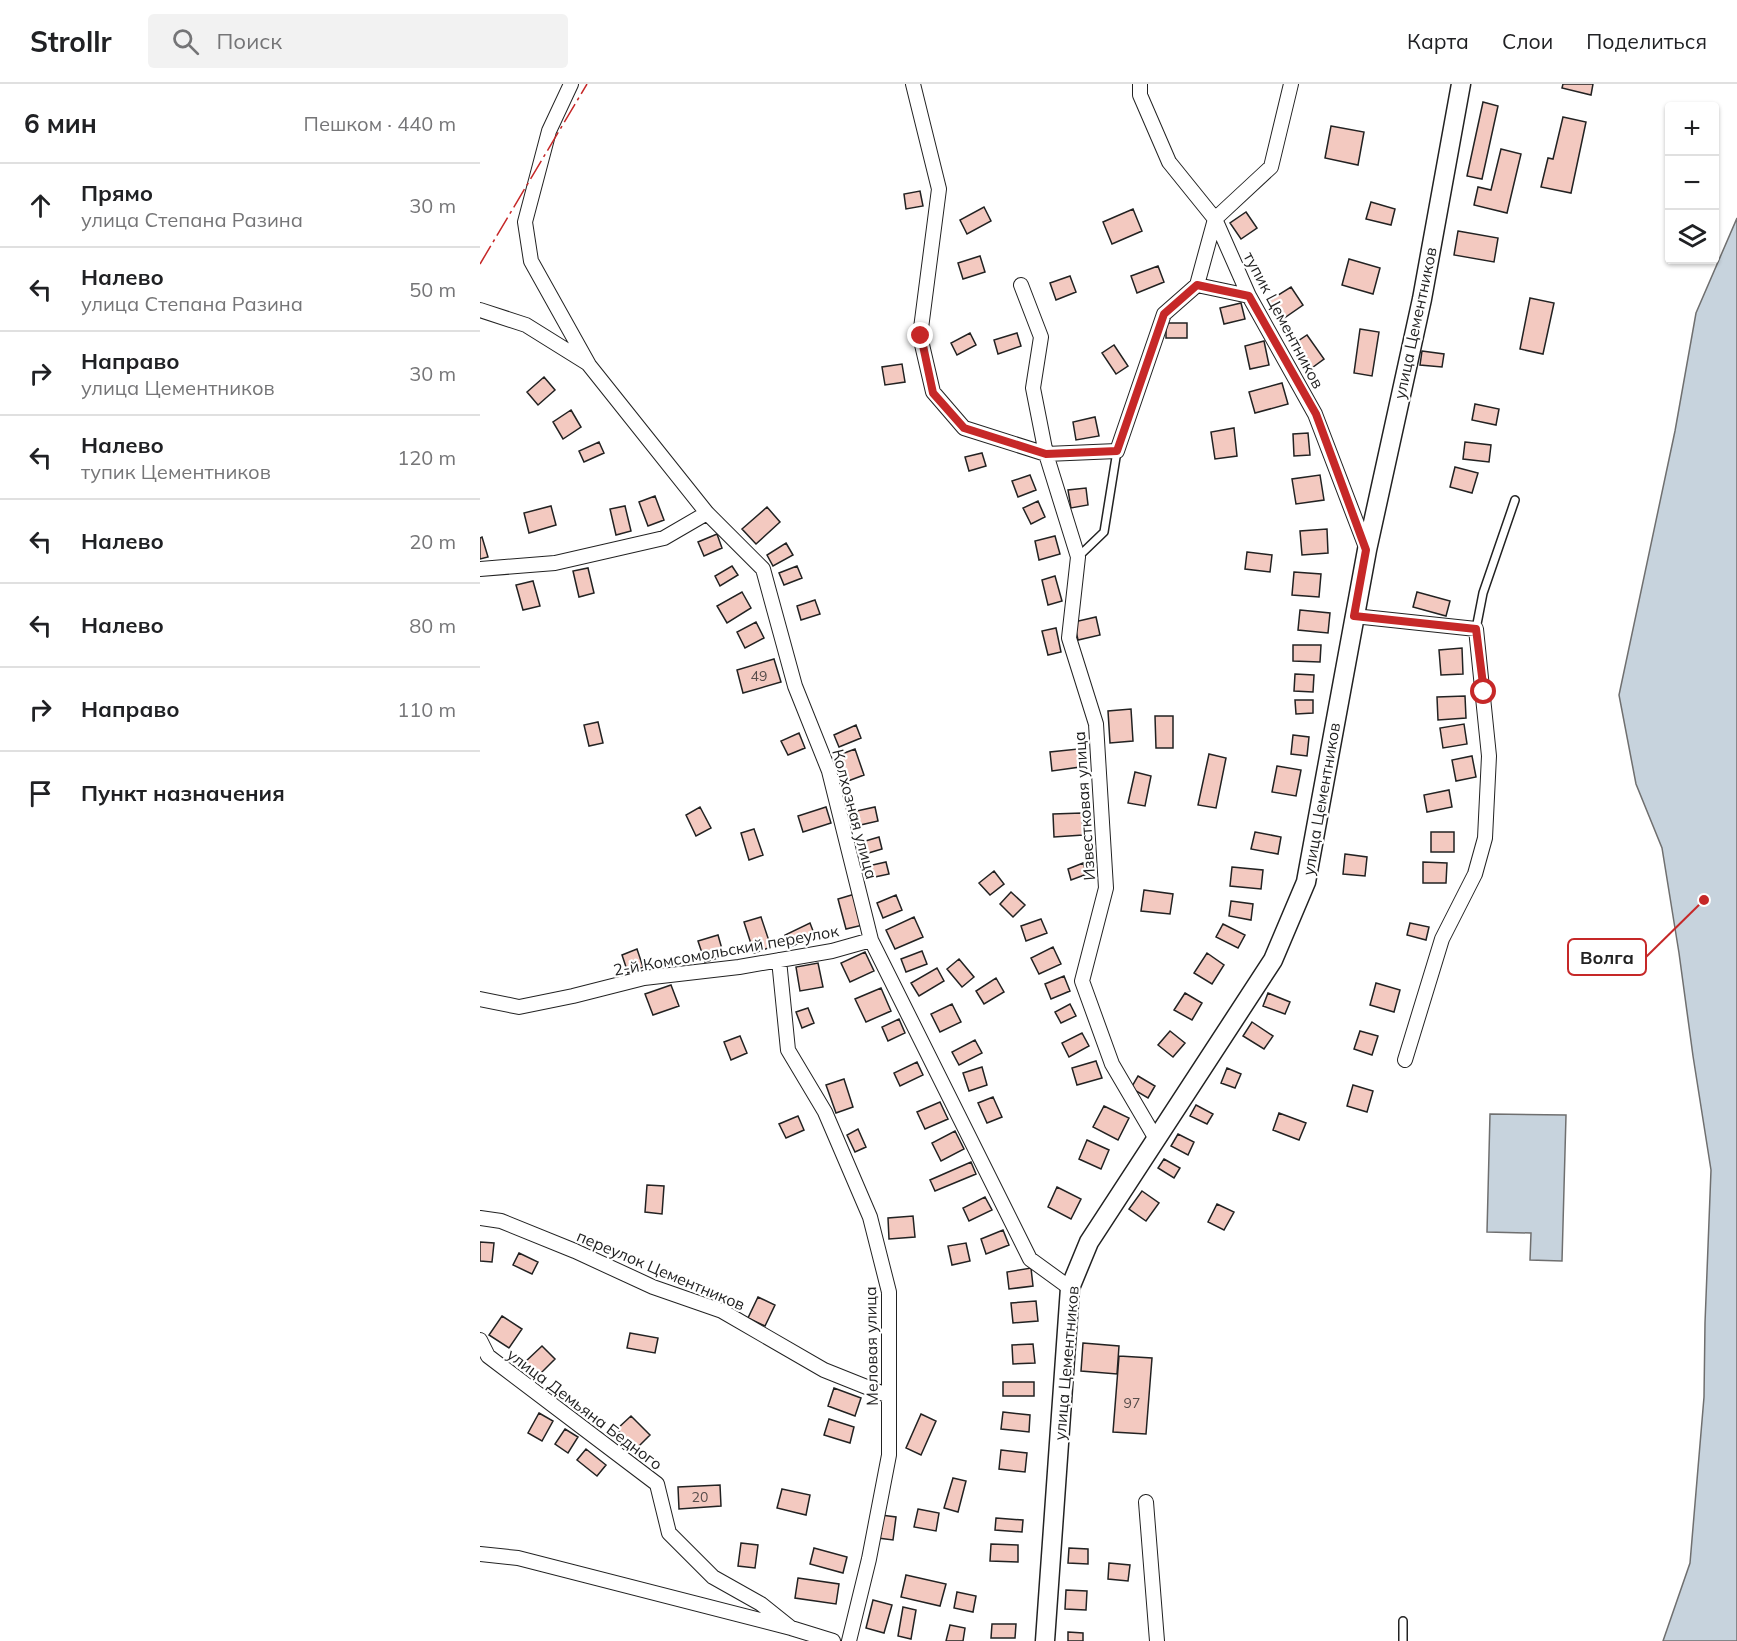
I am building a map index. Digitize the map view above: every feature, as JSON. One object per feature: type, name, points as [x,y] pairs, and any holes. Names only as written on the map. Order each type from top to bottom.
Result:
[{"type":"street","points":[[571,84],[549,131],[525,222],[531,261],[589,365]]},
{"type":"street","points":[[913,84],[939,189],[921,336],[933,393],[964,428],[1046,454],[1117,451],[1164,314],[1197,285],[1215,219],[1271,167],[1291,84]]},
{"type":"street","name":"тупик Цементников","points":[[1140,84],[1140,95],[1169,162],[1215,219],[1249,296],[1316,414],[1366,550]]},
{"type":"street","name":"улица Цементников","points":[[1045,1641],[1070,1288],[1089,1242],[1273,960],[1306,882],[1366,550],[1422,299],[1461,84]]},
{"type":"street","name":"Известковая улица","points":[[1021,285],[1041,337],[1034,388],[1046,454],[1078,557],[1069,638],[1096,724],[1106,888],[1082,981],[1112,1064],[1156,1139]]},
{"type":"street","points":[[1197,285],[1249,296]]},
{"type":"street","points":[[480,309],[526,325],[589,365]]},
{"type":"street","name":"Колхозная улица","points":[[589,365],[707,513],[764,569],[795,686],[829,771],[871,940],[1030,1259],[1070,1288]]},
{"type":"street","points":[[480,569],[555,563],[664,538],[707,513]]},
{"type":"street","points":[[1354,616],[1476,629],[1489,756],[1485,838],[1474,874],[1442,939],[1405,1060]]},
{"type":"street","name":"2-й Комсомольский переулок","points":[[480,999],[519,1007],[644,978],[739,967],[832,951],[871,940]]},
{"type":"street","name":"Меловая улица","points":[[779,960],[788,1050],[825,1112],[870,1217],[889,1292],[889,1455],[869,1559],[849,1641]]},
{"type":"street","name":"переулок Цементников","points":[[480,1218],[501,1221],[575,1251],[653,1287],[723,1311],[824,1370],[889,1396]]},
{"type":"street","name":"улица Демьяна Бедного","points":[[480,1340],[488,1356],[657,1484],[669,1533],[713,1577],[761,1604],[790,1628]]},
{"type":"street","points":[[1146,1502],[1157,1641]]},
{"type":"street","name":"улица Демьяна Бедного","points":[[480,1554],[518,1558],[833,1641]]},
{"type":"lane","points":[[1078,557],[1104,531],[1117,451]]},
{"type":"lane","points":[[1476,629],[1483,593],[1515,500]]},
{"type":"lane","points":[[1403,1621],[1403,1641]]},
{"type":"shaded area","points":[[1737,218],[1737,1641],[1663,1641],[1690,1563],[1704,1397],[1711,1170],[1662,848],[1636,784],[1619,695],[1675,431],[1696,313]]},
{"type":"shaded area","points":[[1490,1114],[1566,1115],[1562,1261],[1530,1260],[1531,1233],[1487,1232]]},
{"type":"building","points":[[1563,84],[1593,84],[1591,95],[1562,88]]},
{"type":"building","points":[[1483,102],[1498,106],[1482,179],[1467,176]]},
{"type":"building","points":[[1563,117],[1586,122],[1571,193],[1541,187],[1548,158],[1553,159]]},
{"type":"building","points":[[1331,126],[1364,132],[1358,165],[1325,158]]},
{"type":"building","points":[[1501,149],[1521,154],[1507,213],[1474,205],[1478,187],[1491,190]]},
{"type":"building","points":[[920,191],[923,206],[906,209],[904,194]]},
{"type":"building","points":[[1371,202],[1395,209],[1391,225],[1366,219]]},
{"type":"building","points":[[984,207],[991,221],[967,234],[960,220]]},
{"type":"building","points":[[1133,209],[1142,231],[1112,244],[1103,222]]},
{"type":"building","points":[[1246,212],[1257,228],[1241,239],[1230,223]]},
{"type":"building","points":[[1458,231],[1498,238],[1494,262],[1454,255]]},
{"type":"building","points":[[980,256],[985,272],[963,279],[958,263]]},
{"type":"building","points":[[1349,259],[1380,268],[1373,294],[1342,285]]},
{"type":"building","points":[[1158,266],[1164,282],[1137,293],[1131,276]]},
{"type":"building","points":[[1070,276],[1076,292],[1056,300],[1050,283]]},
{"type":"building","points":[[1291,287],[1303,305],[1280,321],[1267,302]]},
{"type":"building","points":[[1530,298],[1554,303],[1543,354],[1520,349]]},
{"type":"building","points":[[1241,303],[1245,319],[1224,324],[1220,308]]},
{"type":"building","points":[[1166,323],[1187,323],[1187,338],[1166,338]]},
{"type":"building","points":[[1360,329],[1379,332],[1372,376],[1354,373]]},
{"type":"building","points":[[970,333],[976,345],[957,355],[951,343]]},
{"type":"building","points":[[1017,333],[1021,346],[998,354],[994,340]]},
{"type":"building","points":[[1307,335],[1324,359],[1309,370],[1292,345]]},
{"type":"building","points":[[1264,341],[1269,365],[1250,369],[1245,346]]},
{"type":"building","points":[[1114,345],[1128,366],[1116,374],[1102,353]]},
{"type":"building","points":[[1422,351],[1444,354],[1442,367],[1420,365]]},
{"type":"building","points":[[902,364],[905,382],[885,385],[882,367]]},
{"type":"building","points":[[544,377],[555,390],[538,405],[527,392]]},
{"type":"building","points":[[1282,383],[1288,404],[1255,413],[1249,392]]},
{"type":"building","points":[[1475,404],[1499,409],[1496,425],[1472,420]]},
{"type":"building","points":[[571,410],[581,427],[563,439],[553,422]]},
{"type":"building","points":[[1095,417],[1099,436],[1076,440],[1073,422]]},
{"type":"building","points":[[1234,428],[1237,456],[1215,459],[1211,432]]},
{"type":"building","points":[[1308,433],[1310,455],[1294,456],[1293,434]]},
{"type":"building","points":[[599,442],[604,453],[584,462],[579,451]]},
{"type":"building","points":[[1465,442],[1491,445],[1489,462],[1463,459]]},
{"type":"building","points":[[982,453],[986,466],[969,471],[965,457]]},
{"type":"building","points":[[1455,467],[1478,473],[1472,493],[1450,487]]},
{"type":"building","points":[[1030,475],[1036,490],[1018,497],[1012,481]]},
{"type":"building","points":[[1320,475],[1324,500],[1296,504],[1292,479]]},
{"type":"building","points":[[1086,488],[1088,505],[1071,508],[1068,490]]},
{"type":"building","points":[[655,496],[664,520],[648,526],[639,502]]},
{"type":"building","points":[[1038,501],[1045,517],[1031,524],[1023,508]]},
{"type":"building","points":[[551,506],[556,525],[529,533],[524,513]]},
{"type":"building","points":[[625,506],[631,531],[616,535],[610,509]]},
{"type":"building","points":[[767,507],[780,522],[756,544],[742,529]]},
{"type":"building","points":[[1327,529],[1328,553],[1302,555],[1300,531]]},
{"type":"building","points":[[717,534],[722,548],[704,556],[698,542]]},
{"type":"building","points":[[1055,536],[1060,554],[1039,560],[1035,541]]},
{"type":"building","points":[[482,537],[488,557],[480,559],[480,538]]},
{"type":"building","points":[[786,543],[793,555],[773,566],[767,555]]},
{"type":"building","points":[[1247,552],[1272,555],[1270,572],[1245,569]]},
{"type":"building","points":[[732,566],[738,575],[720,586],[715,576]]},
{"type":"building","points":[[797,566],[802,578],[784,585],[779,573]]},
{"type":"building","points":[[588,568],[594,593],[579,597],[573,571]]},
{"type":"building","points":[[1294,572],[1321,574],[1319,597],[1292,595]]},
{"type":"building","points":[[1055,576],[1062,601],[1048,605],[1042,580]]},
{"type":"building","points":[[533,581],[540,606],[523,610],[516,585]]},
{"type":"building","points":[[742,592],[751,608],[727,623],[717,606]]},
{"type":"building","points":[[1417,592],[1450,601],[1446,616],[1413,607]]},
{"type":"building","points":[[815,600],[820,614],[801,620],[797,606]]},
{"type":"building","points":[[1300,610],[1330,613],[1328,633],[1298,630]]},
{"type":"building","points":[[1096,617],[1100,635],[1078,640],[1074,622]]},
{"type":"building","points":[[756,622],[764,638],[745,648],[737,632]]},
{"type":"building","points":[[1056,628],[1061,652],[1048,655],[1042,631]]},
{"type":"building","points":[[1293,645],[1321,645],[1320,662],[1293,661]]},
{"type":"building","points":[[1462,648],[1463,674],[1441,675],[1439,650]]},
{"type":"building","points":[[774,659],[781,682],[743,693],[737,670]]},
{"type":"building","points":[[1295,674],[1314,675],[1313,692],[1294,691]]},
{"type":"building","points":[[1465,696],[1466,718],[1438,720],[1437,697]]},
{"type":"building","points":[[1295,700],[1313,700],[1313,713],[1296,714]]},
{"type":"building","points":[[1131,709],[1133,741],[1110,743],[1108,711]]},
{"type":"building","points":[[1155,716],[1173,716],[1173,748],[1156,748]]},
{"type":"building","points":[[598,722],[603,743],[589,746],[584,725]]},
{"type":"building","points":[[1464,724],[1467,744],[1443,748],[1440,728]]},
{"type":"building","points":[[856,725],[861,738],[839,747],[834,735]]},
{"type":"building","points":[[799,733],[805,748],[788,755],[781,741]]},
{"type":"building","points":[[1293,735],[1309,737],[1307,756],[1291,754]]},
{"type":"building","points":[[855,749],[864,775],[848,781],[839,755]]},
{"type":"building","points":[[1078,749],[1080,767],[1052,771],[1050,752]]},
{"type":"building","points":[[1209,754],[1226,758],[1216,808],[1198,805]]},
{"type":"building","points":[[1472,756],[1476,777],[1456,781],[1452,760]]},
{"type":"building","points":[[1277,766],[1301,770],[1296,796],[1272,792]]},
{"type":"building","points":[[1135,772],[1151,776],[1145,806],[1128,803]]},
{"type":"building","points":[[1449,790],[1452,807],[1427,812],[1424,795]]},
{"type":"building","points":[[700,807],[711,828],[696,836],[686,815]]},
{"type":"building","points":[[826,807],[831,823],[803,832],[798,816]]},
{"type":"building","points":[[875,807],[878,821],[856,826],[852,812]]},
{"type":"building","points":[[1082,813],[1083,835],[1054,837],[1053,814]]},
{"type":"building","points":[[754,829],[763,855],[749,860],[741,833]]},
{"type":"building","points":[[1255,832],[1281,837],[1278,854],[1251,849]]},
{"type":"building","points":[[1431,832],[1454,832],[1454,852],[1431,852]]},
{"type":"building","points":[[879,837],[882,849],[865,854],[862,842]]},
{"type":"building","points":[[1345,854],[1367,857],[1365,876],[1343,874]]},
{"type":"building","points":[[886,862],[889,874],[870,878],[868,866]]},
{"type":"building","points":[[1423,862],[1447,863],[1446,883],[1423,883]]},
{"type":"building","points":[[1083,863],[1087,874],[1071,880],[1068,869]]},
{"type":"building","points":[[1232,867],[1263,870],[1261,889],[1230,886]]},
{"type":"building","points":[[994,871],[1004,884],[990,895],[979,883]]},
{"type":"building","points":[[1144,890],[1173,894],[1170,914],[1141,911]]},
{"type":"building","points":[[1011,892],[1025,905],[1013,917],[1000,904]]},
{"type":"building","points":[[855,894],[863,925],[846,929],[838,899]]},
{"type":"building","points":[[896,895],[902,910],[883,918],[877,903]]},
{"type":"building","points":[[1231,901],[1253,904],[1251,920],[1229,916]]},
{"type":"building","points":[[761,917],[771,947],[754,953],[744,922]]},
{"type":"building","points":[[914,917],[923,937],[895,949],[886,930]]},
{"type":"building","points":[[1041,919],[1047,933],[1026,941],[1021,926]]},
{"type":"building","points":[[810,923],[815,936],[790,947],[785,935]]},
{"type":"building","points":[[1410,923],[1429,927],[1426,940],[1407,935]]},
{"type":"building","points":[[1223,924],[1245,935],[1238,948],[1216,937]]},
{"type":"building","points":[[718,935],[724,956],[705,962],[698,941]]},
{"type":"building","points":[[1053,947],[1061,964],[1039,974],[1031,958]]},
{"type":"building","points":[[637,949],[643,967],[628,973],[622,955]]},
{"type":"building","points":[[922,951],[927,964],[906,972],[901,959]]},
{"type":"building","points":[[865,952],[874,971],[850,982],[841,963]]},
{"type":"building","points":[[1207,953],[1224,965],[1212,984],[1194,973]]},
{"type":"building","points":[[959,959],[974,977],[962,987],[947,969]]},
{"type":"building","points":[[818,963],[823,987],[800,991],[796,967]]},
{"type":"building","points":[[937,968],[944,981],[919,996],[911,983]]},
{"type":"building","points":[[1064,976],[1070,991],[1051,999],[1045,984]]},
{"type":"building","points":[[996,978],[1004,992],[984,1004],[976,991]]},
{"type":"building","points":[[1376,983],[1400,990],[1394,1012],[1370,1005]]},
{"type":"building","points":[[671,985],[679,1006],[653,1015],[645,994]]},
{"type":"building","points":[[881,988],[891,1011],[866,1022],[855,999]]},
{"type":"building","points":[[1185,993],[1202,1003],[1192,1020],[1174,1010]]},
{"type":"building","points":[[1268,993],[1290,1002],[1285,1014],[1263,1006]]},
{"type":"building","points":[[952,1004],[961,1022],[940,1032],[931,1014]]},
{"type":"building","points":[[1070,1004],[1076,1016],[1061,1023],[1055,1012]]},
{"type":"building","points":[[808,1008],[814,1023],[802,1028],[796,1012]]},
{"type":"building","points":[[899,1019],[905,1033],[888,1041],[882,1027]]},
{"type":"building","points":[[1252,1022],[1273,1036],[1264,1049],[1243,1036]]},
{"type":"building","points":[[1170,1031],[1185,1043],[1173,1057],[1158,1045]]},
{"type":"building","points":[[1360,1031],[1378,1036],[1372,1055],[1354,1049]]},
{"type":"building","points":[[1082,1033],[1089,1046],[1069,1057],[1062,1043]]},
{"type":"building","points":[[740,1036],[747,1053],[731,1060],[724,1042]]},
{"type":"building","points":[[975,1040],[982,1053],[959,1065],[952,1052]]},
{"type":"building","points":[[1096,1061],[1102,1078],[1077,1085],[1072,1068]]},
{"type":"building","points":[[917,1062],[923,1075],[900,1086],[894,1073]]},
{"type":"building","points":[[982,1067],[987,1085],[969,1091],[963,1073]]},
{"type":"building","points":[[1227,1068],[1241,1074],[1235,1088],[1221,1083]]},
{"type":"building","points":[[1138,1076],[1155,1086],[1148,1098],[1131,1088]]},
{"type":"building","points":[[844,1079],[853,1107],[836,1113],[826,1085]]},
{"type":"building","points":[[1353,1085],[1373,1091],[1367,1112],[1347,1106]]},
{"type":"building","points":[[993,1097],[1002,1117],[987,1123],[978,1103]]},
{"type":"building","points":[[940,1102],[948,1119],[925,1129],[917,1112]]},
{"type":"building","points":[[1196,1105],[1213,1114],[1207,1124],[1190,1116]]},
{"type":"building","points":[[1104,1106],[1129,1118],[1118,1140],[1093,1127]]},
{"type":"building","points":[[1279,1113],[1306,1123],[1299,1140],[1273,1130]]},
{"type":"building","points":[[798,1116],[804,1130],[786,1138],[779,1124]]},
{"type":"building","points":[[858,1129],[866,1147],[855,1152],[847,1135]]},
{"type":"building","points":[[955,1131],[964,1149],[941,1161],[932,1143]]},
{"type":"building","points":[[1178,1134],[1194,1142],[1188,1155],[1171,1146]]},
{"type":"building","points":[[1087,1140],[1109,1150],[1101,1169],[1079,1159]]},
{"type":"building","points":[[1164,1159],[1180,1168],[1174,1178],[1158,1168]]},
{"type":"building","points":[[971,1162],[976,1174],[935,1191],[930,1180]]},
{"type":"building","points":[[647,1185],[664,1186],[662,1214],[645,1212]]},
{"type":"building","points":[[1057,1187],[1081,1199],[1071,1219],[1048,1207]]},
{"type":"building","points":[[1142,1191],[1159,1203],[1146,1221],[1129,1209]]},
{"type":"building","points":[[985,1197],[992,1210],[969,1221],[963,1208]]},
{"type":"building","points":[[1217,1204],[1234,1212],[1224,1230],[1208,1222]]},
{"type":"building","points":[[913,1216],[915,1237],[889,1239],[888,1218]]},
{"type":"building","points":[[1003,1230],[1009,1245],[986,1254],[981,1239]]},
{"type":"building","points":[[480,1242],[494,1243],[492,1262],[480,1261]]},
{"type":"building","points":[[966,1243],[970,1261],[952,1265],[948,1246]]},
{"type":"building","points":[[519,1253],[538,1262],[532,1274],[513,1265]]},
{"type":"building","points":[[1031,1268],[1033,1286],[1009,1289],[1007,1272]]},
{"type":"building","points":[[758,1297],[775,1305],[765,1326],[748,1318]]},
{"type":"building","points":[[1036,1301],[1038,1321],[1013,1323],[1011,1303]]},
{"type":"building","points":[[502,1316],[522,1329],[509,1348],[489,1335]]},
{"type":"building","points":[[630,1333],[658,1338],[655,1353],[627,1348]]},
{"type":"building","points":[[1083,1343],[1119,1346],[1117,1374],[1081,1371]]},
{"type":"building","points":[[1033,1344],[1035,1363],[1013,1364],[1012,1345]]},
{"type":"building","points":[[542,1346],[555,1359],[537,1377],[524,1363]]},
{"type":"building","points":[[1119,1356],[1152,1358],[1146,1434],[1113,1432]]},
{"type":"building","points":[[1003,1382],[1034,1382],[1034,1396],[1003,1396]]},
{"type":"building","points":[[834,1388],[861,1398],[855,1416],[828,1406]]},
{"type":"building","points":[[1003,1412],[1030,1415],[1029,1432],[1001,1429]]},
{"type":"building","points":[[539,1413],[553,1421],[542,1441],[528,1433]]},
{"type":"building","points":[[921,1414],[936,1421],[921,1455],[906,1448]]},
{"type":"building","points":[[631,1416],[650,1435],[636,1449],[617,1429]]},
{"type":"building","points":[[829,1419],[854,1427],[850,1443],[824,1435]]},
{"type":"building","points":[[565,1429],[578,1437],[568,1453],[555,1444]]},
{"type":"building","points":[[586,1449],[606,1465],[597,1476],[577,1460]]},
{"type":"building","points":[[1001,1450],[1027,1453],[1025,1472],[999,1469]]},
{"type":"building","points":[[953,1478],[966,1481],[958,1512],[944,1508]]},
{"type":"building","points":[[720,1485],[721,1506],[679,1509],[678,1487]]},
{"type":"building","points":[[782,1489],[810,1495],[806,1515],[777,1508]]},
{"type":"building","points":[[918,1509],[939,1513],[936,1531],[914,1527]]},
{"type":"building","points":[[881,1515],[896,1517],[893,1540],[878,1538]]},
{"type":"building","points":[[996,1518],[1023,1520],[1022,1532],[995,1530]]},
{"type":"building","points":[[741,1543],[758,1545],[755,1568],[738,1566]]},
{"type":"building","points":[[991,1544],[1018,1545],[1018,1562],[990,1561]]},
{"type":"building","points":[[814,1548],[847,1557],[843,1573],[810,1564]]},
{"type":"building","points":[[1069,1548],[1088,1549],[1088,1564],[1068,1563]]},
{"type":"building","points":[[1109,1563],[1130,1565],[1128,1581],[1108,1579]]},
{"type":"building","points":[[906,1575],[946,1584],[940,1606],[901,1597]]},
{"type":"building","points":[[798,1578],[839,1584],[836,1604],[795,1598]]},
{"type":"building","points":[[1066,1590],[1087,1591],[1086,1610],[1065,1609]]},
{"type":"building","points":[[957,1592],[976,1596],[973,1612],[954,1608]]},
{"type":"building","points":[[873,1600],[892,1605],[884,1633],[866,1628]]},
{"type":"building","points":[[903,1607],[916,1610],[911,1639],[898,1636]]},
{"type":"building","points":[[992,1624],[1016,1624],[1015,1638],[991,1638]]},
{"type":"building","points":[[950,1625],[965,1628],[963,1641],[946,1641]]},
{"type":"building","points":[[1068,1632],[1083,1633],[1083,1641],[1068,1641]]},
{"type":"power","points":[[480,264],[587,84]]},
{"type":"place","name":"Волга","points":[[1704,900]]},
{"type":"route","points":[[921,336],[933,393],[964,428],[1046,454],[1117,451],[1164,314],[1197,285],[1249,296],[1316,414],[1366,550],[1354,616],[1476,629],[1484,692]]}]
